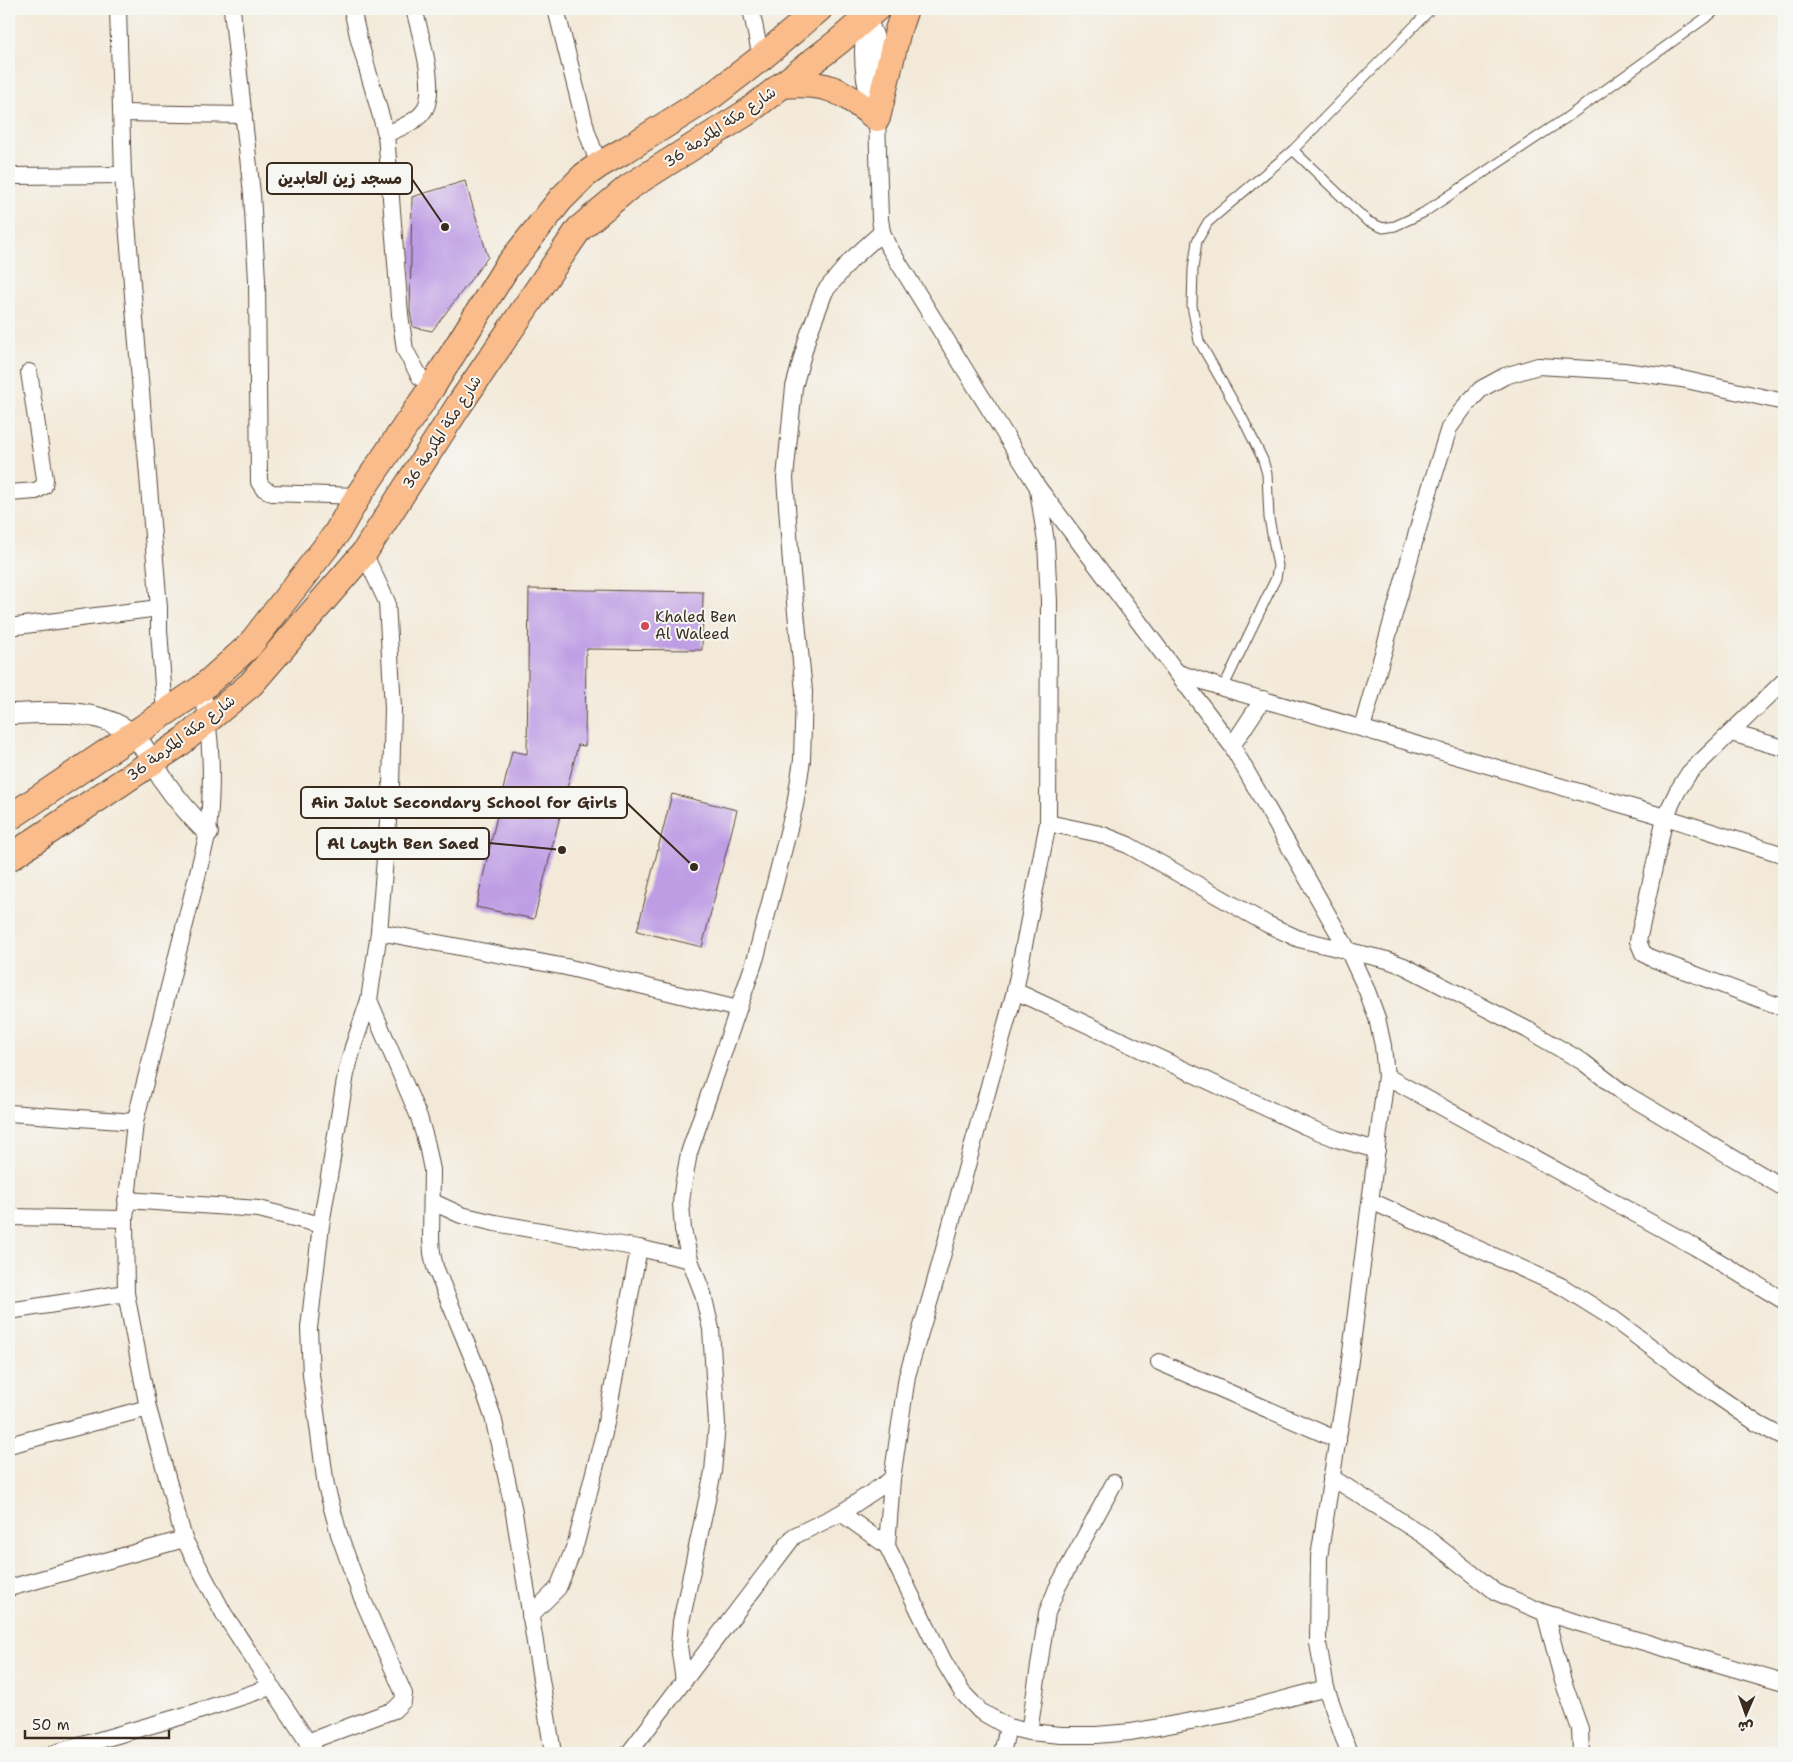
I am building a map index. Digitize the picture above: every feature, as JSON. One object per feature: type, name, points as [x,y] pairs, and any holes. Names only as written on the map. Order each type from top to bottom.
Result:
[{"type":"main road","name":"شارع مكة المكرمة 36","points":[[9,818],[202,688],[249,646],[336,534],[358,496],[432,387],[506,268],[561,200],[585,175],[713,95],[761,58],[819,9]]},
{"type":"main road","points":[[782,85],[804,84],[824,86],[845,94],[877,118],[898,30],[905,9]]},
{"type":"main road","name":"شارع مكة المكرمة 36","points":[[9,858],[152,763],[251,684],[364,553],[459,405],[579,230],[629,187],[746,113],[838,42],[866,11]]},
{"type":"street","points":[[118,9],[123,175],[159,608],[164,713]]},
{"type":"street","points":[[232,9],[252,194],[257,280],[259,482],[263,488],[272,493],[358,496]]},
{"type":"street","points":[[352,9],[386,134],[400,314],[405,350],[420,377],[432,387]]},
{"type":"street","points":[[386,134],[409,124],[425,110],[430,95],[429,76],[414,9]]},
{"type":"street","points":[[556,9],[587,132],[599,165]]},
{"type":"street","points":[[751,9],[761,58]]},
{"type":"street","points":[[866,11],[875,35],[880,75],[881,90],[877,118],[882,232],[893,253],[1037,486],[1232,746],[1349,952],[1377,1018],[1383,1046],[1386,1076],[1338,1440],[1319,1557],[1318,1643],[1326,1688],[1349,1753]]},
{"type":"street","points":[[121,113],[244,115]]},
{"type":"street","points":[[9,176],[123,175]]},
{"type":"street","points":[[684,1681],[679,1646],[681,1622],[713,1472],[717,1424],[711,1329],[703,1294],[690,1260],[683,1230],[681,1203],[689,1152],[756,957],[795,805],[802,760],[804,691],[790,563],[785,478],[794,387],[808,336],[825,291],[851,260],[882,232]]},
{"type":"street","points":[[1362,728],[1423,511],[1449,428],[1465,406],[1481,389],[1505,376],[1538,366],[1624,371],[1672,378],[1784,402]]},
{"type":"street","points":[[9,494],[41,490],[44,486],[45,479],[29,372]]},
{"type":"street","points":[[887,1546],[892,1479],[907,1376],[932,1293],[1015,991],[1048,823],[1049,601],[1046,542],[1037,486]]},
{"type":"street","points":[[202,688],[212,758],[212,796],[208,833],[135,1122],[125,1219],[126,1293],[148,1408],[184,1540],[224,1614],[311,1747],[394,1710],[402,1701],[404,1694],[357,1584],[339,1534],[326,1486],[308,1328],[321,1225],[346,1074],[352,1047],[369,1000],[379,932],[391,785],[393,708],[387,602],[364,553]]},
{"type":"street","points":[[9,627],[159,608]]},
{"type":"street","points":[[1176,672],[1223,688],[1665,817],[1784,855]]},
{"type":"street","points":[[1784,681],[1689,773],[1677,792],[1665,817],[1639,928],[1638,941],[1640,948],[1651,958],[1784,1008]]},
{"type":"street","points":[[1232,746],[1263,699]]},
{"type":"street","points":[[9,714],[66,713],[89,716],[111,722],[133,734],[178,800],[208,833]]},
{"type":"street","points":[[1731,733],[1784,748]]},
{"type":"street","points":[[1048,823],[1100,834],[1128,845],[1291,936],[1404,966],[1528,1030],[1583,1062],[1622,1092],[1784,1188]]},
{"type":"street","points":[[379,932],[566,967],[738,1009]]},
{"type":"street","points":[[1015,991],[1305,1126],[1336,1139],[1377,1150]]},
{"type":"street","points":[[369,1000],[419,1117],[432,1170],[431,1238],[435,1267],[473,1359],[493,1416],[513,1507],[553,1753]]},
{"type":"street","points":[[1386,1076],[1695,1247],[1784,1301]]},
{"type":"street","points":[[9,1113],[135,1122]]},
{"type":"street","points":[[126,1200],[259,1209],[321,1225]]},
{"type":"street","points":[[1371,1201],[1561,1286],[1612,1318],[1713,1394],[1758,1424],[1784,1438]]},
{"type":"street","points":[[433,1202],[461,1215],[495,1223],[640,1248],[690,1260]]},
{"type":"street","points":[[9,1217],[125,1219]]},
{"type":"street","points":[[530,1616],[558,1588],[576,1543],[604,1433],[640,1248]]},
{"type":"street","points":[[9,1311],[126,1293]]},
{"type":"street","points":[[1160,1362],[1338,1440]]},
{"type":"street","points":[[9,1445],[148,1408]]},
{"type":"street","points":[[1331,1477],[1423,1534],[1496,1592],[1545,1613],[1784,1683]]},
{"type":"street","points":[[629,1753],[794,1536],[841,1513],[892,1479]]},
{"type":"street","points":[[1029,1732],[1047,1613],[1057,1588],[1114,1483]]},
{"type":"street","points":[[841,1513],[887,1546],[943,1660],[962,1692],[980,1710],[1008,1727],[1029,1732],[1061,1735],[1131,1732],[1229,1714],[1326,1688]]},
{"type":"street","points":[[9,1588],[184,1540]]},
{"type":"street","points":[[1545,1613],[1563,1681],[1580,1729],[1581,1753]]},
{"type":"street","points":[[55,1753],[193,1713],[271,1687]]},
{"type":"street","points":[[1002,1753],[1008,1727]]},
{"type":"lane","points":[[1223,688],[1276,578],[1278,566],[1269,518],[1267,474],[1256,444],[1200,341],[1192,306],[1193,269],[1197,241],[1208,222],[1293,150],[1431,9]]},
{"type":"lane","points":[[1293,150],[1367,221],[1383,228],[1395,226],[1423,213],[1566,118],[1716,9]]},
{"type":"building","points":[[465,181],[488,257],[432,331],[413,327],[410,311],[412,197]]},
{"type":"building","name":"Khaled Ben Al Waleed","points":[[529,589],[703,592],[702,650],[586,649],[585,746],[578,745],[534,919],[476,907],[512,751],[527,754]]},
{"type":"building","points":[[672,794],[737,810],[702,947],[637,931]]},
{"type":"place","name":"مسجد زين العابدين","points":[[445,227]]},
{"type":"place","name":"Khaled Ben Al Waleed","points":[[645,626]]},
{"type":"place","name":"Al Layth Ben Saed","points":[[562,850]]},
{"type":"place","name":"Ain Jalut Secondary School for Girls","points":[[694,867]]}]
